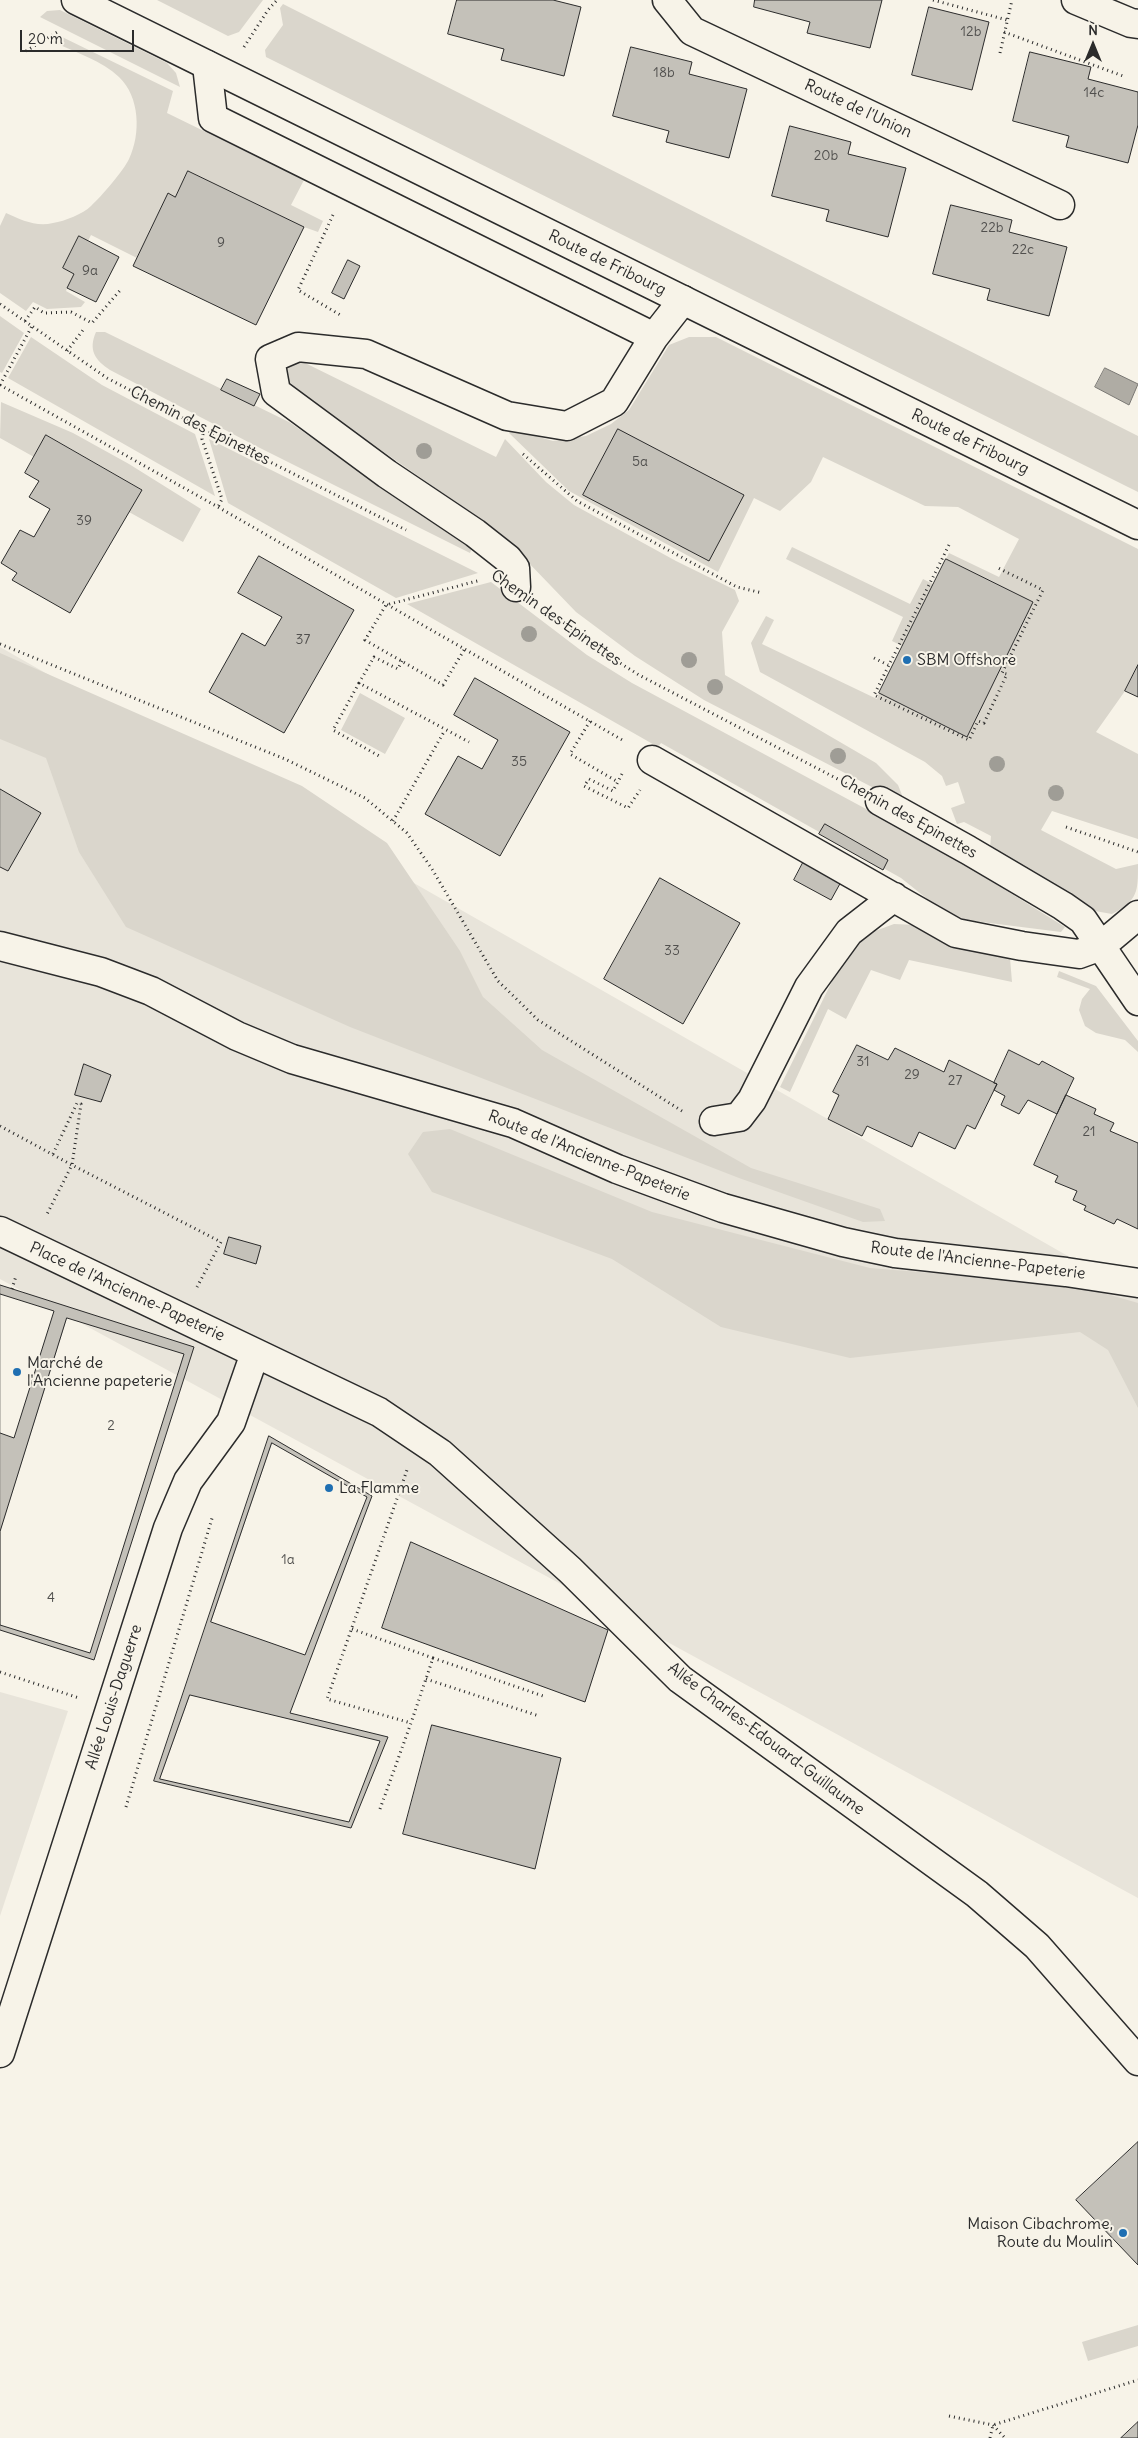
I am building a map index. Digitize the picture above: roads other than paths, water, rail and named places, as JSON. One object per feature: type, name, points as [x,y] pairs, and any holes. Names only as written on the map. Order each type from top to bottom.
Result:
[{"type":"street","name":"Route de Fribourg","points":[[76,0],[1138,525]]},
{"type":"street","name":"Route de l'Union","points":[[667,0],[692,31],[1060,204]]},
{"type":"street","points":[[1076,0],[1130,23],[1138,24]]},
{"type":"street","points":[[217,70],[213,118],[654,337]]},
{"type":"street","points":[[516,588],[515,568],[482,538],[379,468],[276,392],[270,360],[298,347],[366,354],[507,416],[567,426],[614,402],[654,337],[683,300]]},
{"type":"street","points":[[655,761],[956,933],[1022,946],[1080,954],[1101,946],[1138,915]]},
{"type":"street","name":"Chemin des Epinettes","points":[[880,801],[1063,906],[1083,920],[1138,1001]]},
{"type":"street","points":[[714,1121],[739,1117],[752,1100],[809,987],[849,932],[894,897]]},
{"type":"street","name":"Route de l'Ancienne-Papeterie","points":[[0,946],[101,972],[151,991],[237,1036],[292,1059],[513,1123],[617,1169],[723,1208],[844,1242],[895,1253],[1066,1272],[1138,1284]]},
{"type":"street","name":"Place de l'Ancienne-Papeterie","points":[[0,1231],[182,1316],[255,1353]]},
{"type":"street","name":"Allée Charles-Edouard-Guillaume","points":[[255,1353],[379,1412],[440,1453],[570,1570],[680,1679],[976,1894],[1037,1946],[1138,2060]]},
{"type":"street","name":"Allée Louis-Daguerre","points":[[0,2053],[168,1528],[188,1482],[231,1422],[255,1353]]},
{"type":"place","name":"SBM Offshore","points":[[907,660]]},
{"type":"place","name":"Marché de l'Ancienne papeterie","points":[[17,1372]]},
{"type":"place","name":"La Flamme","points":[[329,1488]]},
{"type":"place","name":"Maison Cibachrome, Route du Moulin","points":[[1123,2233]]}]
